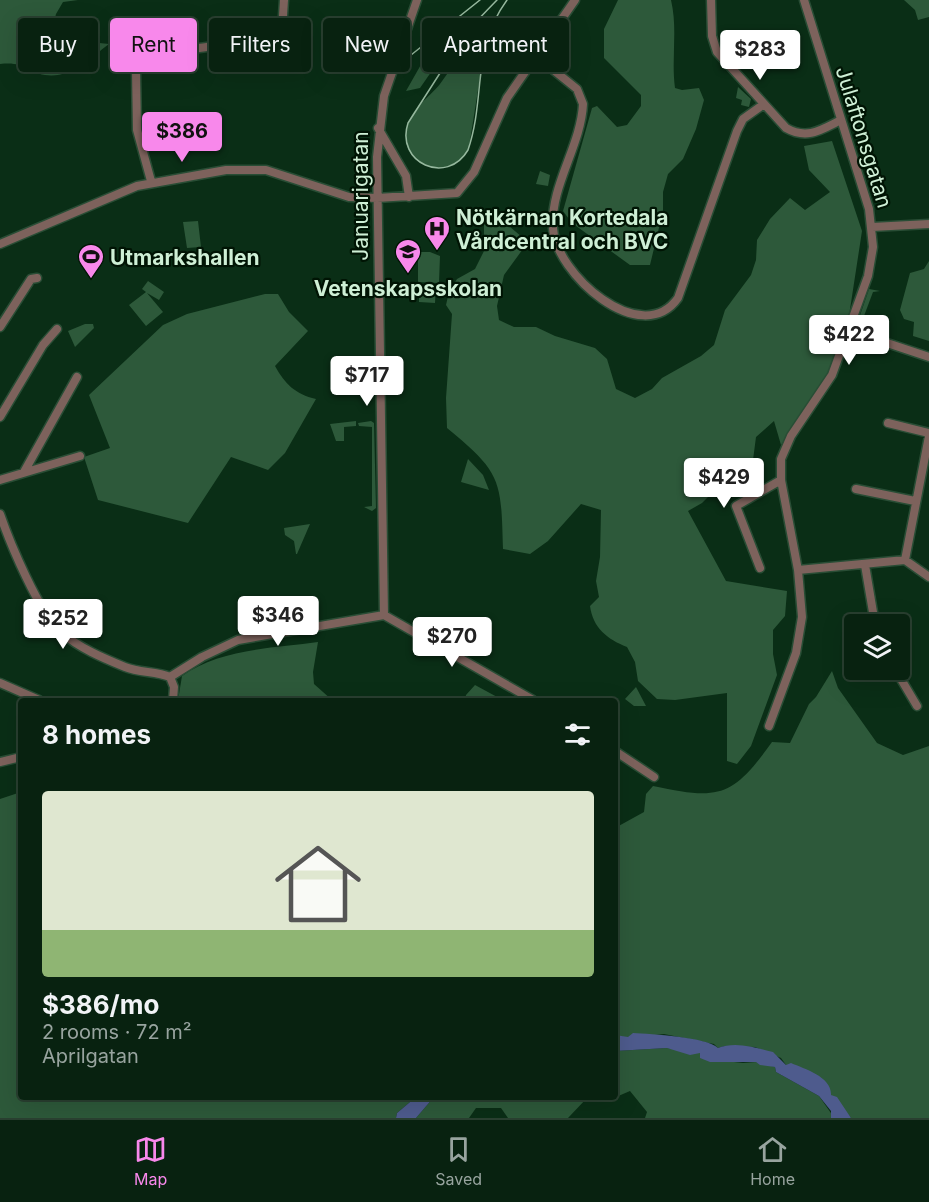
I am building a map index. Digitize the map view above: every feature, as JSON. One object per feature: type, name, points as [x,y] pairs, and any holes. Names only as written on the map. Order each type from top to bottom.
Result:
[{"type":"street","points":[[151,181],[137,130],[136,72],[139,67],[145,61],[180,52],[273,39],[282,31],[284,0]]},
{"type":"street","name":"Januarigatan","points":[[384,615],[377,198],[378,128],[384,96],[417,0]]},
{"type":"street","points":[[562,18],[575,0]]},
{"type":"street","points":[[711,0],[712,36],[717,52],[786,128],[794,133],[809,135],[841,120]]},
{"type":"street","name":"Julaftonsgatan","points":[[769,726],[801,635],[802,601],[781,480],[781,459],[785,446],[823,391],[848,330],[870,268],[872,227],[869,209],[804,0]]},
{"type":"street","points":[[0,244],[151,181],[253,168],[283,174],[343,196],[377,198],[447,195],[463,188],[474,172],[507,98],[525,72]]},
{"type":"street","points":[[556,72],[577,89],[583,104],[553,219],[556,244],[599,298],[615,308],[642,315],[655,316],[665,312],[678,298],[737,131],[743,119],[764,104]]},
{"type":"street","points":[[378,128],[406,176],[409,197]]},
{"type":"street","points":[[872,227],[929,224]]},
{"type":"street","points":[[0,327],[31,279],[37,278]]},
{"type":"street","points":[[0,417],[43,345],[57,328]]},
{"type":"street","points":[[848,330],[929,357]]},
{"type":"street","points":[[24,472],[77,377]]},
{"type":"street","points":[[888,423],[929,434],[905,560]]},
{"type":"street","points":[[0,480],[80,456]]},
{"type":"street","points":[[760,568],[736,506],[781,480]]},
{"type":"street","points":[[856,489],[915,501]]},
{"type":"street","points":[[0,514],[2,527],[41,606],[60,631],[84,648],[133,670],[170,677],[202,657],[238,640],[384,615],[529,698]]},
{"type":"street","points":[[798,570],[905,560],[929,577]]},
{"type":"street","points":[[866,565],[873,614]]},
{"type":"street","points":[[170,677],[174,687],[173,698]]},
{"type":"street","points":[[902,680],[917,706]]},
{"type":"street","points":[[0,683],[34,698]]},
{"type":"street","points":[[618,754],[654,777]]},
{"type":"street","points":[[0,762],[18,757]]},
{"type":"green space","points":[[0,0],[78,0],[63,2],[55,18],[18,18],[18,65],[0,64]]},
{"type":"green space","points":[[618,0],[671,0],[674,22],[675,88],[682,90],[699,88],[704,100],[696,129],[683,159],[668,174],[663,192],[663,211],[650,265],[630,265],[572,223],[563,211],[592,108],[597,106],[617,127],[627,125],[641,106],[641,95],[604,58],[604,29]]},
{"type":"green space","points":[[904,0],[929,0],[929,17],[918,20],[915,10]]},
{"type":"green space","points":[[98,43],[109,44],[98,52]]},
{"type":"green space","points":[[422,63],[422,72],[431,72],[420,88],[406,91]]},
{"type":"green space","points":[[35,72],[68,72],[54,75]]},
{"type":"green space","points":[[449,72],[481,72],[469,147],[461,158],[451,165],[439,167],[428,166],[418,161],[410,152],[406,141],[409,120],[416,109]]},
{"type":"green space","points":[[738,87],[751,99],[749,107],[741,105],[742,100],[736,98]]},
{"type":"green space","points":[[832,141],[862,231],[847,329],[822,392],[781,445],[774,421],[756,437],[753,460],[743,480],[717,488],[702,503],[688,511],[726,581],[787,591],[785,616],[773,630],[773,654],[777,675],[751,746],[737,764],[727,761],[727,693],[675,700],[657,699],[638,681],[635,662],[627,647],[607,636],[594,621],[590,606],[599,597],[596,581],[600,557],[601,510],[581,504],[548,541],[530,554],[503,549],[501,507],[495,480],[479,456],[447,428],[446,398],[452,314],[446,305],[449,292],[457,279],[475,269],[484,251],[484,217],[504,222],[528,242],[504,275],[497,306],[499,320],[514,327],[536,327],[555,336],[595,348],[607,359],[616,389],[635,398],[652,389],[662,378],[701,356],[714,345],[725,310],[751,275],[756,260],[757,240],[770,219],[790,198],[805,210],[830,192],[809,170],[804,146]]},
{"type":"green space","points":[[540,171],[550,175],[548,186],[536,184]]},
{"type":"green space","points":[[198,221],[201,247],[187,248],[183,222]]},
{"type":"green space","points":[[418,252],[430,252],[440,256],[439,283],[418,282]]},
{"type":"green space","points":[[929,261],[929,341],[913,336],[914,322],[904,319],[900,310],[910,273],[924,269]]},
{"type":"green space","points":[[148,281],[164,292],[159,300],[147,293],[163,312],[146,326],[129,305],[146,292],[142,289]]},
{"type":"green space","points":[[419,285],[436,285],[435,303],[419,302]]},
{"type":"green space","points":[[869,289],[880,291],[873,292],[861,324],[869,327],[867,331],[857,324]]},
{"type":"green space","points":[[265,294],[278,294],[289,312],[308,331],[275,366],[291,387],[316,399],[285,453],[268,470],[231,457],[188,523],[98,500],[84,457],[110,448],[89,395],[163,325],[187,314]]},
{"type":"green space","points":[[85,324],[93,324],[94,328],[75,347],[68,331]]},
{"type":"green space","points":[[356,421],[356,426],[344,427],[344,441],[336,441],[330,424]]},
{"type":"green space","points":[[371,421],[374,423],[376,508],[372,511],[364,507],[372,506],[372,427],[359,426],[358,423]]},
{"type":"green space","points":[[468,459],[483,475],[489,490],[461,482]]},
{"type":"green space","points":[[310,524],[296,554],[294,541],[285,535],[284,528]]},
{"type":"green space","points":[[318,642],[313,672],[314,684],[330,698],[178,698],[182,676],[197,667],[230,655],[265,648]]},
{"type":"green space","points":[[832,671],[838,688],[877,743],[903,755],[929,746],[929,1118],[851,1118],[815,1077],[786,1065],[781,1058],[755,1047],[724,1046],[718,1048],[714,1044],[664,1034],[628,1038],[618,1036],[618,826],[644,812],[646,794],[653,786],[694,793],[709,793],[734,784],[758,761],[772,742],[790,743],[809,704]]},
{"type":"green space","points":[[475,685],[499,698],[465,698]]},
{"type":"green space","points":[[636,687],[646,706],[634,706],[625,699]]},
{"type":"green space","points":[[18,793],[18,1100],[412,1100],[397,1113],[396,1118],[0,1118],[0,799]]},
{"type":"green space","points":[[667,1048],[701,1053],[716,1060],[756,1062],[775,1067],[776,1072],[819,1096],[833,1116],[831,1118],[645,1118],[647,1112],[630,1091],[618,1096],[618,1051]]},
{"type":"green space","points":[[431,1100],[585,1100],[568,1118],[508,1118],[501,1108],[476,1108],[469,1118],[416,1118]]},
{"type":"water","points":[[633,1033],[665,1035],[703,1041],[718,1048],[739,1045],[773,1052],[786,1065],[791,1063],[810,1071],[827,1083],[831,1095],[837,1097],[851,1118],[831,1118],[831,1111],[819,1096],[776,1072],[775,1067],[760,1065],[756,1062],[710,1062],[700,1058],[700,1053],[690,1055],[667,1048],[618,1051],[618,1035],[628,1037]]},
{"type":"water","points":[[412,1100],[431,1100],[416,1118],[396,1118],[397,1113]]},
{"type":"tram line","points":[[410,56],[480,0]]},
{"type":"tram line","points":[[497,0],[467,31],[408,123],[406,137],[409,149],[416,159],[425,165],[436,168],[448,167],[459,161],[468,150],[477,111],[488,37],[507,0]]},
{"type":"place","name":"Nötkärnan Kortedala Vårdcentral och BVC","points":[[437,252]]},
{"type":"place","name":"Vetenskapsskolan","points":[[408,275]]},
{"type":"place","name":"Utmarkshallen","points":[[91,280]]}]
